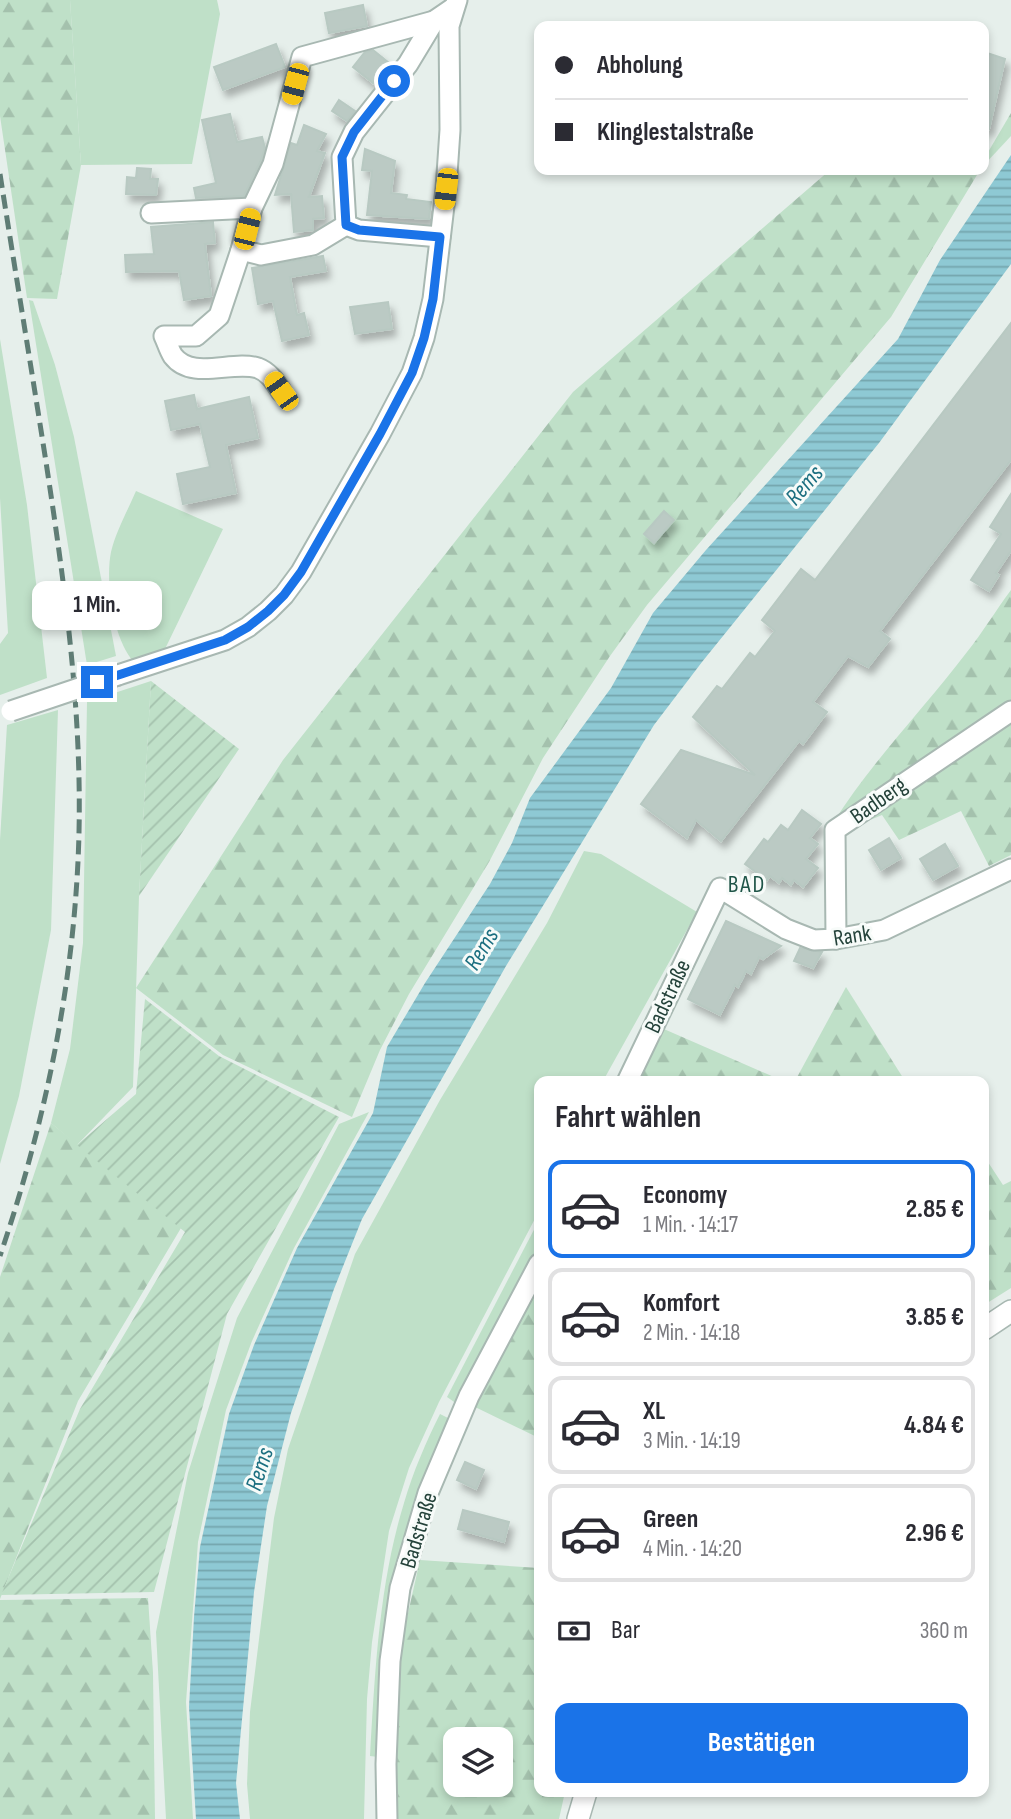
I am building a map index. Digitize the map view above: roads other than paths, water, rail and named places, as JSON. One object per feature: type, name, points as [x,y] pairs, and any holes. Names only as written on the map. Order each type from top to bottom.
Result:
[{"type":"street","points":[[346,225],[342,157],[354,132],[408,64],[434,21],[455,4]]},
{"type":"street","points":[[6,714],[225,640],[258,619],[284,595],[301,572],[380,434],[412,373],[424,338],[433,299],[450,130],[448,47],[455,4]]},
{"type":"street","points":[[281,391],[272,377],[257,368],[195,368],[174,357],[164,335],[196,336],[219,316],[242,250],[252,208],[273,164],[302,57],[434,21]]},
{"type":"street","points":[[151,213],[252,208]]},
{"type":"street","points":[[346,225],[359,230],[440,237]]},
{"type":"street","points":[[242,250],[261,254],[313,245],[346,225]]},
{"type":"street","name":"Badberg","points":[[836,939],[835,830],[1011,711]]},
{"type":"street","name":"Rank","points":[[708,911],[720,888],[786,929],[814,940],[836,939],[884,930],[1011,869]]},
{"type":"street","name":"Badstraße","points":[[630,1076],[708,911]]},
{"type":"street","name":"Badstraße","points":[[387,1819],[386,1754],[390,1661],[400,1588],[428,1493],[469,1396],[534,1273]]},
{"type":"street","points":[[989,1326],[1011,1311]]},
{"type":"street","points":[[578,1819],[585,1797]]},
{"type":"water","name":"Rems","points":[[1011,155],[1011,264],[879,443],[654,725],[506,966],[362,1219],[334,1289],[291,1413],[267,1506],[254,1592],[236,1783],[240,1819],[196,1819],[189,1707],[194,1617],[200,1547],[229,1414],[254,1345],[297,1248],[373,1113],[387,1047],[490,884],[512,843],[530,798],[611,688],[653,613],[706,550],[898,339],[940,260]]},
{"type":"railway","points":[[0,174],[61,566],[73,670],[79,775],[77,879],[60,1023],[40,1118],[0,1256]]},
{"type":"district","name":"BAD","points":[[747,884]]}]
